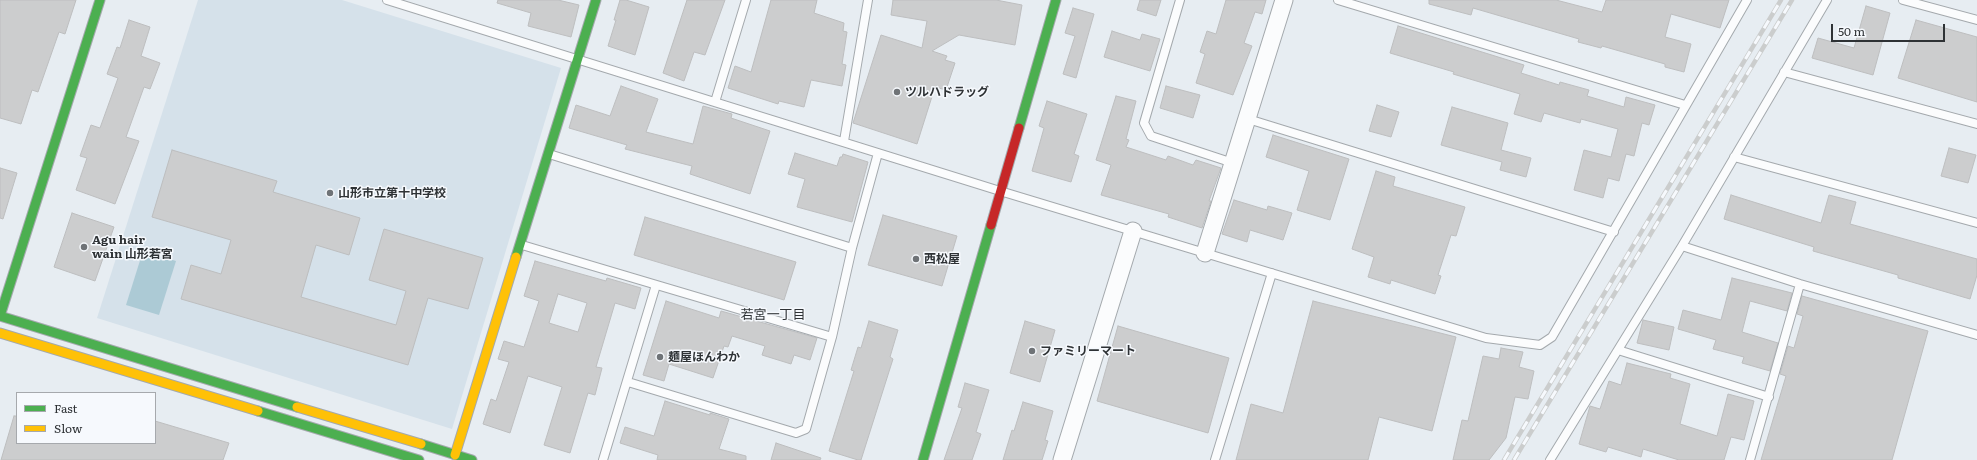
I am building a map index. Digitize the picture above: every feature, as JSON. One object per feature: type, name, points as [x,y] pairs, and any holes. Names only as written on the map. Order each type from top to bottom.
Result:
[{"type":"street","points":[[100,0],[0,316],[472,460]]},
{"type":"street","points":[[455,455],[596,0]]},
{"type":"street","points":[[923,460],[1056,0]]},
{"type":"street","points":[[1205,253],[1284,0]]},
{"type":"street","points":[[1062,460],[1133,231]]},
{"type":"street","points":[[0,333],[418,460]]},
{"type":"lane","points":[[387,0],[844,141],[1000,191],[1486,338],[1540,346],[1552,337],[1747,0]]},
{"type":"lane","points":[[715,102],[746,0]]},
{"type":"lane","points":[[844,141],[868,0]]},
{"type":"lane","points":[[1180,0],[1144,123],[1151,136],[1233,163]]},
{"type":"lane","points":[[1338,0],[1685,105]]},
{"type":"lane","points":[[1550,460],[1682,246],[1827,0]]},
{"type":"lane","points":[[1903,0],[1977,20]]},
{"type":"lane","points":[[1784,72],[1977,124]]},
{"type":"lane","points":[[1248,119],[1614,232]]},
{"type":"lane","points":[[628,382],[796,433],[806,429],[832,337],[852,248],[878,153]]},
{"type":"lane","points":[[548,154],[852,248]]},
{"type":"lane","points":[[1734,157],[1977,224]]},
{"type":"lane","points":[[521,245],[832,337]]},
{"type":"lane","points":[[1682,246],[1800,284],[1977,335]]},
{"type":"lane","points":[[1215,460],[1272,273]]},
{"type":"lane","points":[[1750,460],[1800,284]]},
{"type":"lane","points":[[603,460],[628,382],[656,285]]},
{"type":"lane","points":[[1618,350],[1769,397]]},
{"type":"shaded area","name":"山形市立第十中学校","points":[[198,0],[342,0],[561,68],[452,429],[97,318]]},
{"type":"water","points":[[143,251],[176,261],[159,315],[126,305]]},
{"type":"building","points":[[0,0],[76,0],[65,34],[59,32],[38,92],[32,90],[21,124],[0,118]]},
{"type":"building","points":[[498,0],[558,0],[579,5],[571,37],[528,26],[531,13],[497,3]]},
{"type":"building","points":[[620,0],[626,0],[649,7],[635,55],[608,46]]},
{"type":"building","points":[[687,0],[725,0],[705,55],[694,52],[684,81],[663,73]]},
{"type":"building","points":[[771,0],[817,0],[814,13],[844,23],[843,31],[847,32],[842,64],[846,65],[842,86],[811,80],[804,107],[779,101],[778,104],[728,88],[735,66],[751,72]]},
{"type":"building","points":[[893,0],[996,0],[1022,5],[1015,45],[959,35],[932,51],[947,56],[945,60],[955,63],[946,90],[935,87],[917,144],[853,123],[881,35],[922,48],[927,21],[891,15]]},
{"type":"building","points":[[1140,0],[1161,0],[1156,16],[1137,10]]},
{"type":"building","points":[[1226,0],[1266,0],[1262,14],[1255,12],[1244,43],[1252,46],[1233,95],[1196,83],[1205,54],[1200,52],[1207,31],[1216,34]]},
{"type":"building","points":[[1429,0],[1556,0],[1602,12],[1606,0],[1729,0],[1720,28],[1671,14],[1665,37],[1691,44],[1684,72],[1665,67],[1665,64],[1602,46],[1601,48],[1578,42],[1579,39],[1473,8],[1471,15],[1429,4]]},
{"type":"building","points":[[1866,6],[1890,13],[1873,75],[1812,58],[1818,38],[1854,48]]},
{"type":"building","points":[[1073,8],[1094,14],[1076,78],[1063,74],[1075,36],[1065,33]]},
{"type":"building","points":[[129,20],[150,27],[141,56],[160,63],[150,89],[144,87],[126,137],[139,141],[115,204],[76,190],[87,158],[80,156],[91,125],[100,128],[118,78],[107,74],[117,47],[120,48]]},
{"type":"building","points":[[1916,20],[1977,37],[1977,102],[1898,78]]},
{"type":"building","points":[[1398,26],[1524,65],[1521,73],[1559,85],[1560,82],[1589,90],[1587,96],[1624,107],[1626,97],[1655,105],[1649,125],[1642,123],[1634,156],[1626,154],[1619,181],[1608,178],[1603,198],[1574,190],[1584,150],[1611,157],[1618,129],[1581,119],[1580,123],[1544,113],[1541,122],[1514,114],[1520,94],[1390,53]]},
{"type":"building","points":[[1112,31],[1140,40],[1142,34],[1160,39],[1150,71],[1104,57]]},
{"type":"building","points":[[621,86],[658,99],[646,132],[693,144],[703,106],[732,114],[731,118],[770,131],[750,194],[690,174],[692,166],[625,149],[627,145],[569,128],[576,105],[610,116]]},
{"type":"building","points":[[1166,86],[1200,95],[1193,118],[1160,108]]},
{"type":"building","points":[[1116,96],[1136,101],[1126,139],[1129,140],[1126,147],[1166,160],[1168,156],[1193,165],[1196,160],[1221,168],[1209,201],[1211,201],[1202,228],[1168,217],[1169,214],[1101,195],[1111,165],[1096,160]]},
{"type":"building","points":[[1047,101],[1087,114],[1074,154],[1079,156],[1071,182],[1032,171],[1044,128],[1039,126]]},
{"type":"building","points":[[1377,105],[1399,112],[1391,137],[1369,131]]},
{"type":"building","points":[[1452,107],[1508,123],[1501,150],[1531,158],[1526,177],[1500,170],[1502,162],[1441,145]]},
{"type":"building","points":[[1273,135],[1349,159],[1330,220],[1297,210],[1309,171],[1266,157]]},
{"type":"building","points":[[1949,148],[1976,155],[1968,183],[1941,176]]},
{"type":"building","points":[[172,150],[277,181],[273,192],[360,218],[349,255],[316,245],[301,297],[396,325],[406,291],[369,280],[384,229],[483,258],[468,309],[428,298],[408,365],[181,299],[191,265],[221,274],[231,240],[152,217]]},
{"type":"building","points":[[795,153],[837,166],[840,157],[842,157],[843,154],[868,162],[852,222],[797,207],[805,179],[788,174]]},
{"type":"building","points":[[0,168],[17,173],[3,219],[0,218]]},
{"type":"building","points":[[1376,171],[1395,177],[1393,186],[1465,207],[1456,236],[1451,235],[1438,275],[1441,276],[1435,294],[1391,280],[1390,284],[1368,277],[1374,257],[1352,249]]},
{"type":"building","points":[[1731,195],[1821,223],[1829,195],[1856,202],[1850,224],[1977,259],[1977,275],[1970,299],[1898,278],[1898,275],[1813,251],[1814,247],[1724,219]]},
{"type":"building","points":[[1234,200],[1267,210],[1268,206],[1292,213],[1283,240],[1250,230],[1247,242],[1222,234]]},
{"type":"building","name":"Agu hair wain 山形若宮","points":[[72,213],[114,227],[95,281],[54,267]]},
{"type":"building","points":[[883,215],[957,236],[942,286],[868,265]]},
{"type":"building","points":[[645,217],[796,262],[784,300],[634,255]]},
{"type":"building","points":[[535,261],[606,281],[607,278],[641,288],[635,309],[615,303],[596,367],[602,368],[595,395],[588,393],[570,453],[544,445],[562,387],[528,376],[510,433],[483,424],[491,399],[496,401],[509,362],[498,359],[504,341],[524,347],[539,301],[524,296]],"holes":[[[558,294],[587,303],[578,332],[549,323]]]},
{"type":"building","points":[[1732,278],[1792,293],[1787,311],[1750,301],[1742,332],[1778,343],[1770,371],[1742,363],[1744,357],[1713,349],[1716,340],[1678,329],[1683,310],[1721,320]]},
{"type":"building","points":[[1802,296],[1928,331],[1892,460],[1761,460],[1786,376],[1780,374],[1788,346],[1794,348],[1803,316],[1797,314]]},
{"type":"building","points":[[666,301],[719,318],[721,311],[817,338],[810,360],[794,355],[791,364],[762,355],[765,346],[732,336],[728,347],[724,346],[713,378],[669,364],[664,381],[643,375]]},
{"type":"building","points":[[1313,301],[1456,337],[1432,431],[1379,417],[1368,460],[1236,460],[1251,404],[1283,413]]},
{"type":"building","points":[[1643,320],[1674,327],[1669,350],[1637,343]]},
{"type":"building","points":[[869,321],[898,330],[890,357],[893,359],[861,460],[858,460],[829,451],[854,371],[851,370],[858,347],[861,348]]},
{"type":"building","points":[[1025,321],[1055,330],[1040,382],[1010,373]]},
{"type":"building","points":[[1118,326],[1229,358],[1208,433],[1097,401]]},
{"type":"building","points":[[1501,348],[1523,352],[1519,367],[1534,371],[1528,399],[1515,397],[1506,438],[1489,460],[1453,460],[1462,420],[1468,421],[1483,356],[1499,359]]},
{"type":"building","points":[[1627,363],[1671,374],[1670,378],[1690,384],[1680,424],[1717,436],[1728,394],[1754,401],[1744,440],[1731,437],[1724,460],[1679,460],[1643,449],[1641,457],[1608,447],[1606,452],[1579,444],[1590,406],[1600,409],[1609,381],[1621,385]]},
{"type":"building","points":[[965,383],[989,390],[976,432],[981,434],[972,460],[944,460],[962,408],[958,407]]},
{"type":"building","points":[[665,401],[710,415],[710,413],[729,419],[719,449],[746,456],[746,460],[657,460],[658,455],[620,443],[625,427],[654,436]]},
{"type":"building","points":[[1023,402],[1053,411],[1045,440],[1048,441],[1042,460],[1003,460],[1012,430],[1014,431]]},
{"type":"building","points":[[14,416],[16,416],[16,444],[156,444],[156,421],[229,443],[223,460],[1,460]]},
{"type":"building","points":[[776,443],[821,458],[820,460],[771,460]]},
{"type":"railway","points":[[1504,460],[1781,0]]},
{"type":"railway","points":[[1514,460],[1792,0]]},
{"type":"traffic: fast","points":[[0,316],[100,0]]},
{"type":"traffic: fast","points":[[516,257],[596,0]]},
{"type":"traffic: fast","points":[[1019,128],[1056,0]]},
{"type":"traffic: fast","points":[[923,460],[991,225]]},
{"type":"traffic: fast","points":[[0,316],[297,407]]},
{"type":"traffic: fast","points":[[258,411],[419,460]]},
{"type":"traffic: fast","points":[[421,444],[472,460]]},
{"type":"traffic: slow","points":[[455,455],[516,257]]},
{"type":"traffic: slow","points":[[0,333],[258,411]]},
{"type":"traffic: slow","points":[[297,407],[421,444]]},
{"type":"traffic: jam","points":[[991,225],[1019,128]]},
{"type":"place","name":"ツルハドラッグ","points":[[897,92]]},
{"type":"place","name":"山形市立第十中学校","points":[[330,193]]},
{"type":"place","name":"Agu hair wain 山形若宮","points":[[84,247]]},
{"type":"place","name":"西松屋","points":[[916,259]]},
{"type":"place","name":"ファミリーマート","points":[[1032,351]]},
{"type":"place","name":"麺屋ほんわか","points":[[660,357]]},
{"type":"district","name":"若宮一丁目","points":[[773,315]]}]
